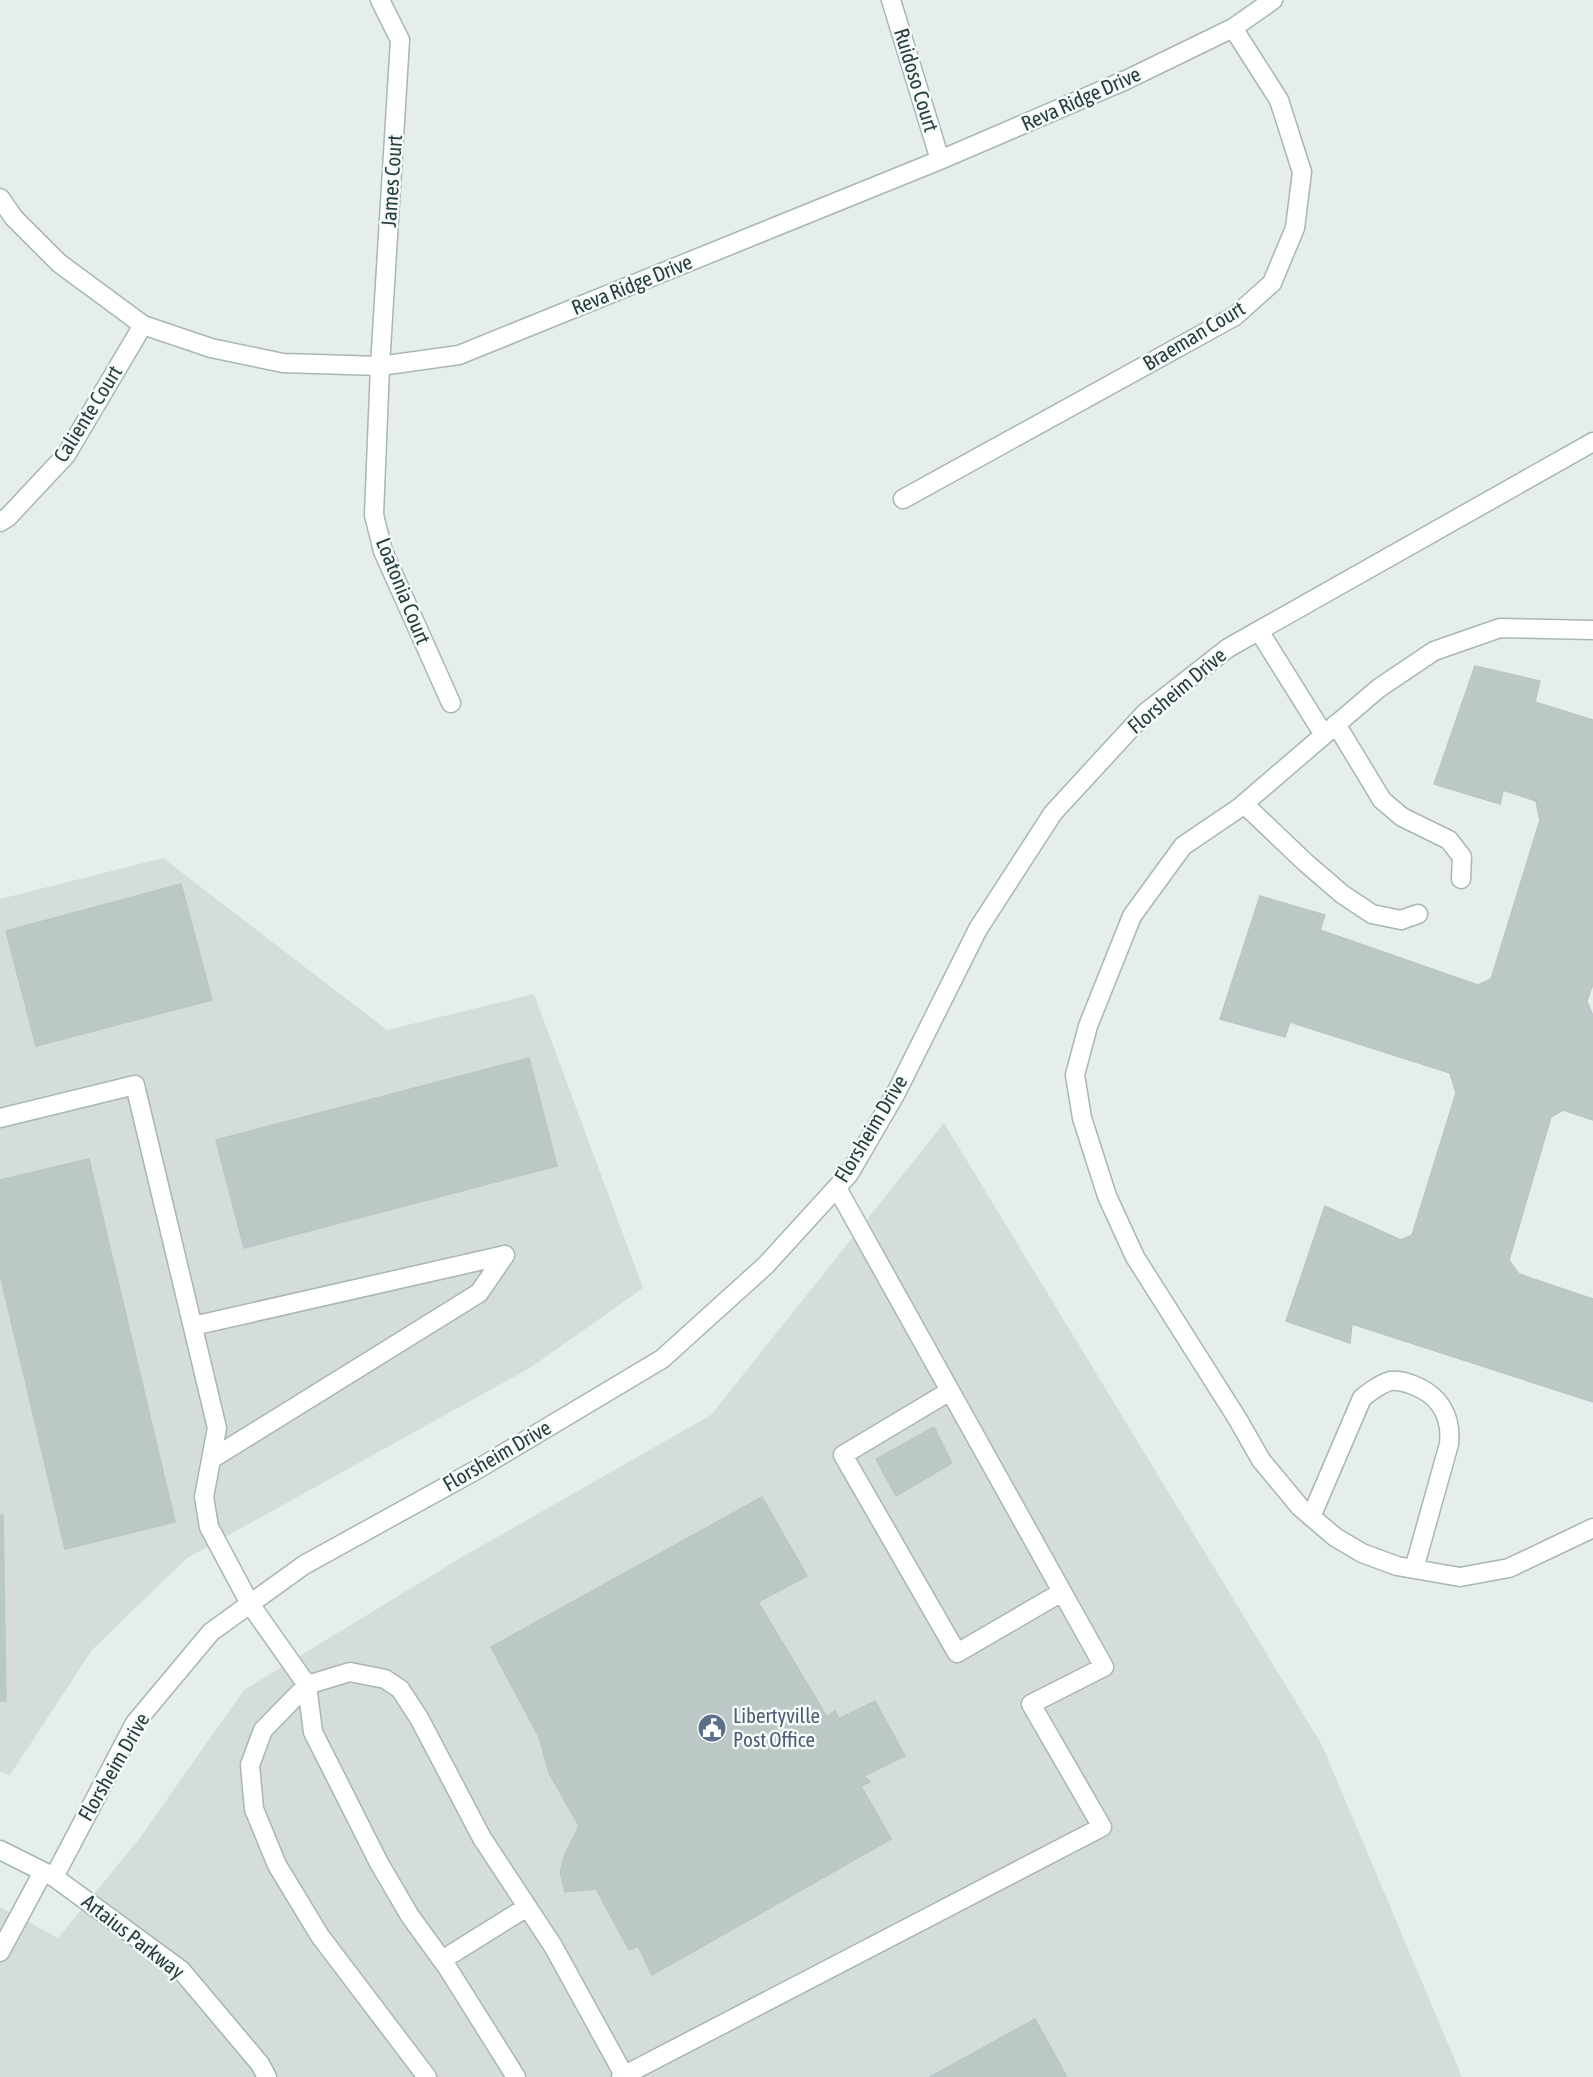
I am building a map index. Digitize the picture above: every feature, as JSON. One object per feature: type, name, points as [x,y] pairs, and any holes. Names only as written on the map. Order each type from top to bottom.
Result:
[{"type":"street","name":"James Court","points":[[380,0],[400,40],[380,366]]},
{"type":"street","name":"Ruidoso Court","points":[[891,0],[940,160]]},
{"type":"street","name":"Reva Ridge Drive","points":[[0,198],[14,218],[59,263],[143,325],[211,348],[283,363],[380,366],[459,355],[940,160],[1126,80],[1233,28],[1273,0]]},
{"type":"street","name":"Braeman Court","points":[[903,499],[1235,316],[1272,283],[1295,228],[1302,172],[1279,100],[1233,28]]},
{"type":"street","name":"Caliente Court","points":[[0,522],[8,517],[66,454],[143,325]]},
{"type":"street","name":"Loatonia Court","points":[[380,366],[374,514],[382,551],[451,703]]},
{"type":"street","name":"Florsheim Drive","points":[[0,1952],[48,1875],[135,1723],[211,1632],[304,1565],[476,1470],[662,1359],[766,1265],[849,1174],[896,1093],[978,929],[1053,813],[1145,713],[1228,648],[1593,442]]},
{"type":"street","points":[[1593,630],[1500,628],[1434,651],[1379,688],[1244,804],[1183,846],[1132,916],[1088,1026],[1075,1075],[1082,1118],[1107,1196],[1135,1257],[1261,1460],[1300,1508],[1335,1537],[1362,1553],[1397,1566],[1460,1577],[1509,1568],[1593,1528]]},
{"type":"street","points":[[1259,631],[1382,800],[1402,817],[1449,840],[1462,857],[1461,879]]},
{"type":"street","points":[[1244,804],[1342,894],[1372,914],[1401,920],[1418,914]]},
{"type":"street","points":[[0,1118],[135,1085],[217,1428],[204,1497],[209,1527],[250,1604],[307,1685],[313,1732],[379,1863],[410,1916],[442,1960],[516,2077]]},
{"type":"street","points":[[427,2077],[320,1936],[277,1865],[254,1809],[250,1765],[263,1730],[307,1685],[350,1672],[385,1679],[400,1689],[419,1718],[482,1838],[552,1946],[623,2076],[1102,1827],[1031,1704],[1104,1667],[837,1188]]},
{"type":"street","points":[[193,1326],[505,1254],[479,1293],[213,1458]]},
{"type":"street","points":[[1311,1517],[1362,1398],[1374,1388],[1388,1382],[1400,1380],[1420,1388],[1433,1396],[1442,1406],[1451,1432],[1414,1569]]},
{"type":"street","points":[[950,1391],[843,1455],[957,1653],[1062,1592]]},
{"type":"street","name":"Artaius Parkway","points":[[0,1850],[48,1875],[181,1970],[260,2064],[267,2077]]},
{"type":"street","points":[[442,1960],[527,1907]]},
{"type":"shaded area","points":[[163,858],[387,1030],[534,994],[643,1288],[530,1368],[187,1558],[92,1650],[10,1775],[0,1772],[0,899]]},
{"type":"shaded area","points":[[944,1123],[1322,1745],[1462,2077],[0,2077],[0,1907],[58,1938],[139,1839],[244,1690],[462,1557],[711,1415]]},
{"type":"building","points":[[1475,666],[1540,681],[1535,702],[1593,720],[1593,984],[1587,1001],[1593,1016],[1593,1120],[1563,1110],[1551,1117],[1509,1260],[1519,1274],[1593,1299],[1593,1402],[1352,1324],[1350,1343],[1286,1321],[1325,1206],[1401,1240],[1412,1235],[1456,1093],[1450,1073],[1290,1022],[1285,1037],[1220,1019],[1260,896],[1325,915],[1320,930],[1478,985],[1491,979],[1540,820],[1536,801],[1503,790],[1500,804],[1434,784]]},
{"type":"building","points":[[181,884],[212,1000],[36,1046],[6,931]]},
{"type":"building","points":[[529,1058],[557,1166],[244,1248],[216,1140]]},
{"type":"building","points":[[89,1159],[175,1522],[65,1549],[0,1274],[0,1180]]},
{"type":"building","points":[[934,1427],[952,1463],[896,1496],[876,1459]]},
{"type":"building","name":"Libertyville Post Office","points":[[762,1497],[807,1576],[758,1602],[827,1717],[835,1711],[839,1719],[875,1701],[905,1756],[864,1776],[870,1782],[861,1786],[891,1839],[652,1975],[638,1946],[629,1950],[596,1889],[565,1892],[560,1872],[565,1854],[579,1826],[549,1773],[539,1737],[491,1647]]},
{"type":"building","points":[[0,1515],[3,1515],[6,1701],[0,1701]]},
{"type":"building","points":[[1035,2019],[1067,2077],[930,2077]]},
{"type":"place","name":"Libertyville Post Office","points":[[712,1728]]}]
